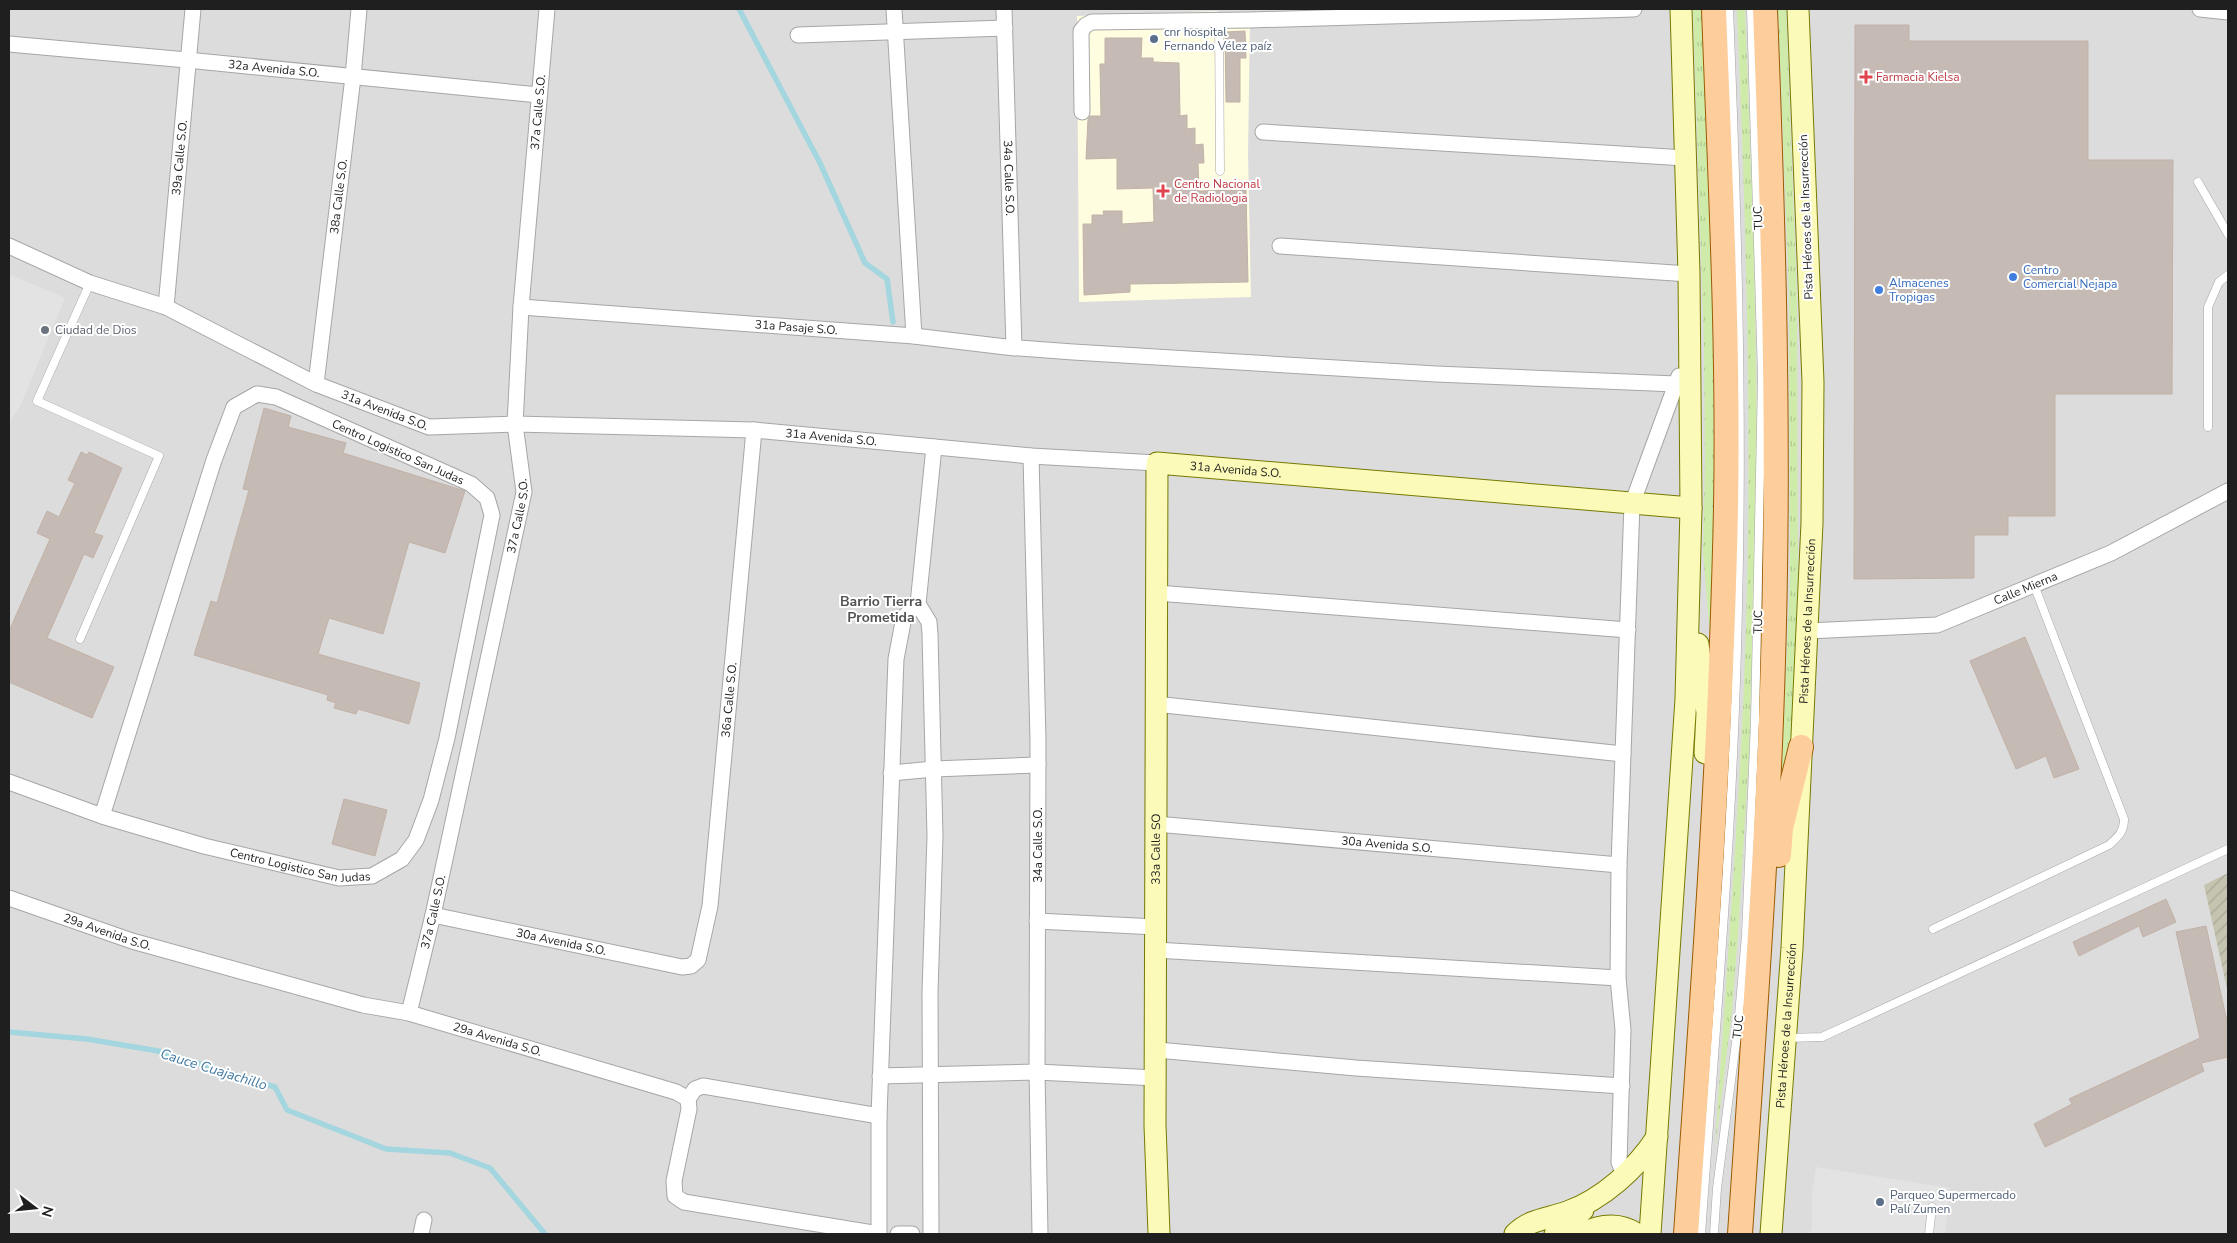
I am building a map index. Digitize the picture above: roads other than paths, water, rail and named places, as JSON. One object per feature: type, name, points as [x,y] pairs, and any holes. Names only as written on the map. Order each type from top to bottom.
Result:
[{"type":"main road","points":[[1686,1234],[1712,842],[1726,505],[1725,284],[1714,9]]},
{"type":"main road","points":[[1740,1234],[1766,817],[1775,572],[1777,402],[1765,9]]},
{"type":"main road","points":[[1750,1082],[1772,948],[1781,828],[1801,747]]},
{"type":"street","name":"39a Calle S.O.","points":[[166,307],[193,9]]},
{"type":"street","name":"38a Calle S.O.","points":[[316,384],[353,77],[358,9]]},
{"type":"street","name":"37a Calle S.O.","points":[[409,1013],[433,915],[524,492],[515,424],[521,307],[547,9]]},
{"type":"street","points":[[894,9],[914,336]]},
{"type":"street","name":"34a Calle S.O.","points":[[1004,9],[1014,348]]},
{"type":"street","points":[[1082,112],[1082,31],[1086,25],[1092,22],[1634,9]]},
{"type":"street","points":[[1650,1234],[1686,699],[1691,508],[1689,274],[1681,9]]},
{"type":"street","name":"Pista Héroes de la Insurrección","points":[[1771,1234],[1785,1038],[1812,523],[1813,382],[1798,9]]},
{"type":"street","points":[[2200,9],[2228,12]]},
{"type":"street","points":[[798,35],[1005,28]]},
{"type":"street","name":"32a Avenida S.O.","points":[[9,44],[539,95]]},
{"type":"street","points":[[1263,132],[1685,158]]},
{"type":"street","name":"31a Avenida S.O.","points":[[9,246],[90,283],[166,307],[316,384],[429,426],[515,424],[754,430],[1031,456],[1156,463],[1691,508]]},
{"type":"street","points":[[1280,246],[1689,274]]},
{"type":"street","name":"31a Pasaje S.O.","points":[[521,307],[914,336],[1014,348],[1073,352],[1436,374],[1676,384]]},
{"type":"street","points":[[1624,1175],[1619,1162],[1622,1086],[1622,1009],[1618,978],[1619,866],[1632,504],[1689,354]]},
{"type":"street","name":"Centro Logistico San Judas","points":[[9,782],[102,816],[204,846],[340,878],[372,876],[402,859],[416,840],[428,808],[447,738],[492,515],[487,498],[471,484],[276,397],[257,394],[234,407],[214,460],[102,816]]},
{"type":"street","name":"36a Calle S.O.","points":[[691,966],[698,960],[710,906],[754,430]]},
{"type":"street","points":[[932,1234],[930,992],[935,836],[934,769],[930,634],[928,622],[918,604],[934,447]]},
{"type":"street","name":"34a Calle S.O.","points":[[1031,456],[1038,765],[1037,1072],[1040,1234]]},
{"type":"street","name":"33a Calle SO","points":[[1156,463],[1157,1050],[1155,1125],[1159,1234]]},
{"type":"street","name":"Calle Mierna","points":[[1807,631],[1937,625],[2111,553],[2228,490]]},
{"type":"street","points":[[1689,572],[1707,713],[1702,841],[1704,972]]},
{"type":"street","points":[[1157,593],[1628,630]]},
{"type":"street","points":[[879,1116],[703,1086],[695,1089],[688,1099],[689,1109],[674,1181],[675,1196],[684,1202],[694,1205],[879,1234],[880,1076],[891,773],[898,644],[904,617],[918,604]]},
{"type":"street","points":[[1155,704],[1623,754]]},
{"type":"street","points":[[891,773],[934,769],[1038,765]]},
{"type":"street","name":"30a Avenida S.O.","points":[[1156,824],[1619,866]]},
{"type":"street","name":"29a Avenida S.O.","points":[[9,898],[132,941],[363,1005],[409,1013],[676,1092],[688,1099]]},
{"type":"street","name":"30a Avenida S.O.","points":[[433,915],[682,967],[691,966]]},
{"type":"street","points":[[1038,921],[1156,926]]},
{"type":"street","points":[[1156,950],[1618,978]]},
{"type":"street","points":[[1157,1050],[1356,1068],[1622,1086]]},
{"type":"street","points":[[880,1076],[1037,1072],[1156,1078]]},
{"type":"street","points":[[1522,1228],[1542,1225],[1556,1234],[1639,1162],[1657,1137]]},
{"type":"street","points":[[1522,1228],[1565,1213],[1598,1196]]},
{"type":"street","points":[[1581,1234],[1596,1227],[1607,1226],[1618,1226],[1636,1234]]},
{"type":"street","points":[[898,1234],[912,1234]]},
{"type":"lane","name":"TUC","points":[[1701,1234],[1727,848],[1738,610],[1740,440],[1738,257],[1730,9]]},
{"type":"lane","name":"TUC","points":[[1714,1234],[1717,1188],[1738,1027],[1746,936],[1755,721],[1762,368],[1751,9]]},
{"type":"lane","points":[[1219,20],[1220,171]]},
{"type":"lane","points":[[2198,182],[2228,234]]},
{"type":"lane","points":[[2208,427],[2208,307],[2219,282],[2228,275]]},
{"type":"lane","points":[[80,640],[159,456],[37,401],[90,283]]},
{"type":"lane","points":[[1933,929],[2109,846],[2120,835],[2124,827],[2124,819],[2034,585]]},
{"type":"lane","points":[[1785,1038],[1822,1037],[2228,849]]},
{"type":"lane","points":[[1929,1234],[1932,1207]]},
{"type":"waterway","points":[[739,9],[820,163],[865,263],[887,279],[893,322]]},
{"type":"waterway","name":"Cauce Cuajachillo","points":[[9,1032],[87,1039],[158,1051],[275,1087],[287,1110],[386,1149],[450,1153],[490,1168],[545,1234]]},
{"type":"place","name":"cnr hospital Fernando Vélez paíz","points":[[1154,39]]},
{"type":"place","name":"Farmacia Kielsa","points":[[1866,77]]},
{"type":"place","name":"Centro Nacional de Radiologia","points":[[1163,191]]},
{"type":"place","name":"Centro Comercial Nejapa","points":[[2013,277]]},
{"type":"place","name":"Almacenes Tropigas","points":[[1879,290]]},
{"type":"place","name":"Ciudad de Dios","points":[[45,330]]},
{"type":"place","name":"Parqueo Supermercado Palí Zumen","points":[[1880,1202]]},
{"type":"district","name":"Barrio Tierra Prometida","points":[[881,610]]}]
